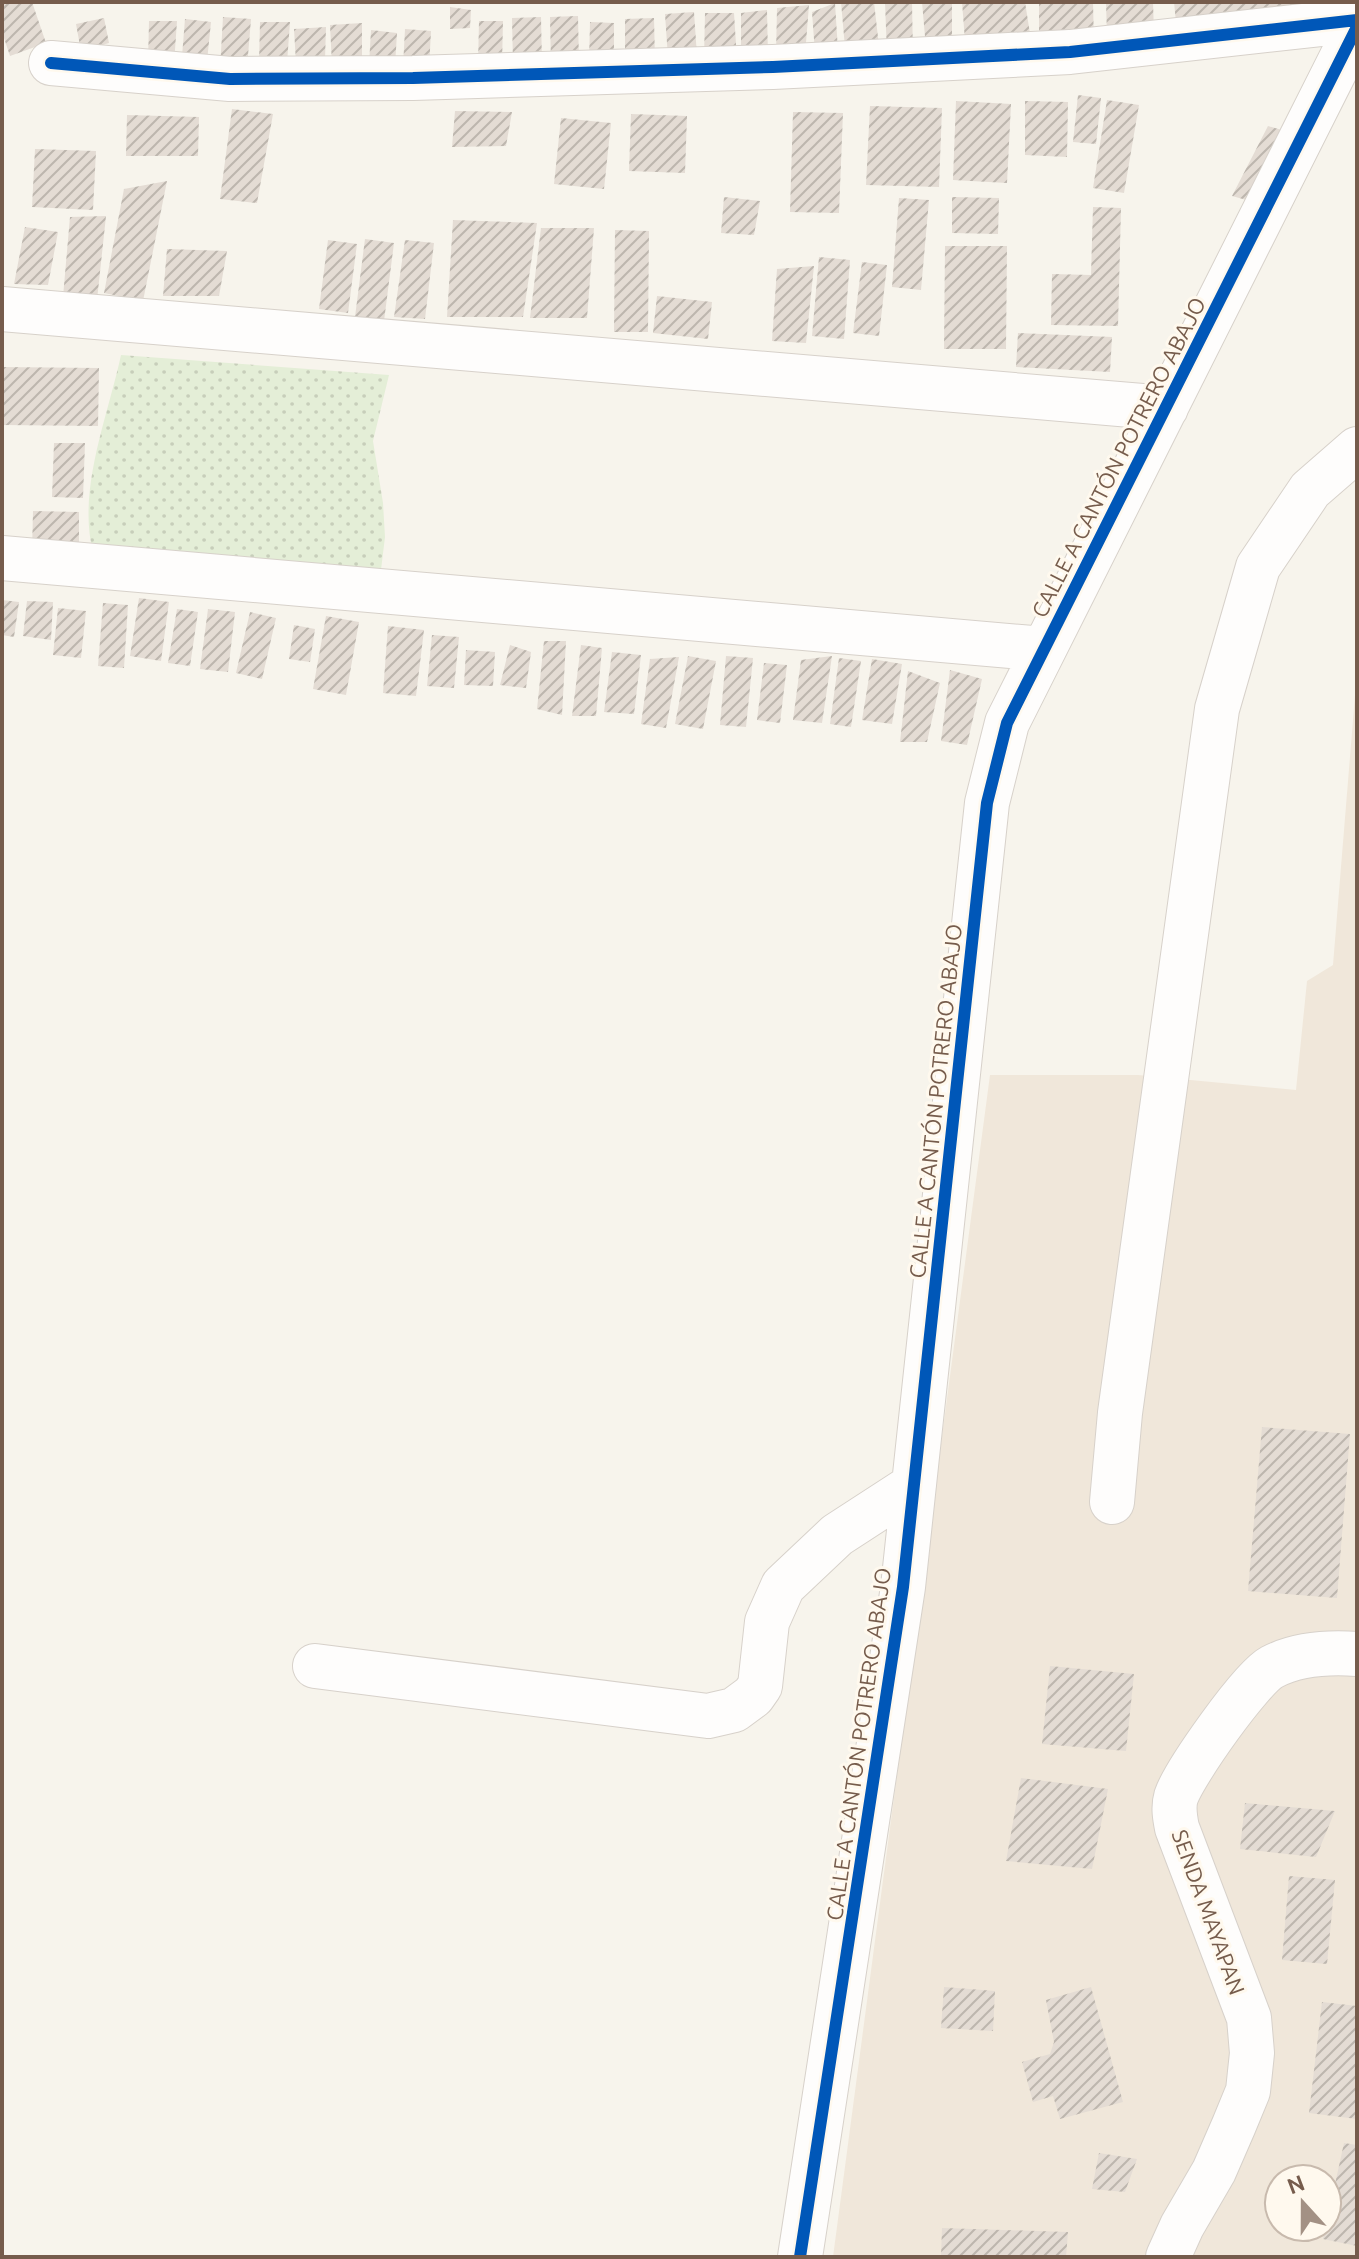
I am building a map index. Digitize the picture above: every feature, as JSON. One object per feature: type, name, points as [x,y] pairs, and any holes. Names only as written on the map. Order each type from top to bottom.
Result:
[{"type":"street","points":[[51,63],[230,79],[413,78],[758,67],[1070,52],[1357,20]]},
{"type":"street","name":"CALLE A CANTÓN POTRERO ABAJO","points":[[800,2257],[903,1587],[987,803],[1007,723],[1357,27]]},
{"type":"street","points":[[2,309],[1166,408]]},
{"type":"street","points":[[1112,1502],[1120,1413],[1217,709],[1258,567],[1310,490],[1357,449]]},
{"type":"street","points":[[2,558],[1044,649]]},
{"type":"street","points":[[315,1666],[708,1716],[734,1710],[753,1696],[760,1686],[767,1622],[783,1586],[837,1535],[914,1485]]},
{"type":"street","name":"SENDA MAYAPAN","points":[[1168,2257],[1214,2171],[1239,2114],[1248,2091],[1252,2053],[1249,2018],[1177,1828],[1175,1799],[1186,1777],[1252,1684],[1267,1669],[1302,1657],[1357,1654]]},
{"type":"shaded area","points":[[1357,671],[1357,2257],[833,2257],[990,1075],[1138,1075],[1296,1090],[1307,981],[1333,965]]},
{"type":"green space","points":[[121,355],[389,375],[373,441],[385,537],[380,578],[93,552],[89,528],[91,479]]},
{"type":"building","points":[[2,2],[32,2],[46,43],[10,56],[2,32]]},
{"type":"building","points":[[841,2],[874,2],[880,55],[846,59]]},
{"type":"building","points":[[885,2],[912,2],[913,55],[887,55]]},
{"type":"building","points":[[922,2],[952,2],[952,47],[926,48]]},
{"type":"building","points":[[962,2],[1025,2],[1031,40],[965,41]]},
{"type":"building","points":[[1039,2],[1093,2],[1094,44],[1039,45]]},
{"type":"building","points":[[1106,2],[1153,2],[1154,34],[1107,36]]},
{"type":"building","points":[[1174,2],[1292,2],[1294,19],[1177,32]]},
{"type":"building","points":[[835,3],[838,51],[815,53],[812,12]]},
{"type":"building","points":[[809,5],[805,55],[776,55],[777,8]]},
{"type":"building","points":[[450,7],[471,10],[470,28],[450,29]]},
{"type":"building","points":[[767,10],[768,57],[741,57],[741,13]]},
{"type":"building","points":[[694,12],[697,56],[668,58],[665,14]]},
{"type":"building","points":[[705,13],[734,13],[737,60],[704,59]]},
{"type":"building","points":[[578,16],[579,64],[551,65],[550,17]]},
{"type":"building","points":[[223,17],[251,19],[247,68],[220,69]]},
{"type":"building","points":[[541,17],[542,64],[513,65],[512,18]]},
{"type":"building","points":[[104,18],[109,43],[81,51],[76,24]]},
{"type":"building","points":[[654,18],[655,61],[625,62],[625,19]]},
{"type":"building","points":[[185,19],[211,22],[206,71],[181,69]]},
{"type":"building","points":[[149,21],[177,21],[174,64],[148,63]]},
{"type":"building","points":[[479,21],[503,21],[502,65],[478,65]]},
{"type":"building","points":[[260,22],[290,22],[287,63],[259,63]]},
{"type":"building","points":[[590,22],[614,23],[614,61],[589,61]]},
{"type":"building","points":[[362,23],[362,62],[332,65],[330,25]]},
{"type":"building","points":[[326,27],[325,60],[296,63],[294,29]]},
{"type":"building","points":[[405,29],[431,31],[429,69],[403,67]]},
{"type":"building","points":[[371,30],[397,33],[395,66],[369,65]]},
{"type":"building","points":[[1078,95],[1101,98],[1096,144],[1073,142]]},
{"type":"building","points":[[1107,100],[1139,105],[1124,193],[1093,188]]},
{"type":"building","points":[[956,101],[1011,104],[1007,183],[953,180]]},
{"type":"building","points":[[1025,101],[1068,102],[1067,157],[1025,155]]},
{"type":"building","points":[[870,106],[942,108],[939,187],[866,185]]},
{"type":"building","points":[[232,109],[273,114],[257,203],[220,199]]},
{"type":"building","points":[[455,111],[512,112],[506,146],[452,147]]},
{"type":"building","points":[[793,112],[843,113],[839,213],[790,212]]},
{"type":"building","points":[[631,114],[687,116],[685,173],[629,171]]},
{"type":"building","points":[[127,115],[199,117],[198,156],[126,156]]},
{"type":"building","points":[[561,118],[611,123],[604,189],[554,184]]},
{"type":"building","points":[[1268,126],[1285,131],[1250,201],[1232,196]]},
{"type":"building","points":[[35,149],[96,151],[93,210],[32,207]]},
{"type":"building","points":[[167,181],[143,301],[104,293],[124,189]]},
{"type":"building","points":[[724,197],[760,201],[754,235],[721,233]]},
{"type":"building","points":[[952,197],[999,198],[998,234],[952,233]]},
{"type":"building","points":[[899,198],[929,200],[921,290],[892,287]]},
{"type":"building","points":[[1093,207],[1121,208],[1118,326],[1051,325],[1052,274],[1091,275]]},
{"type":"building","points":[[106,216],[97,300],[63,297],[70,217]]},
{"type":"building","points":[[453,220],[537,223],[523,317],[447,317]]},
{"type":"building","points":[[25,227],[58,232],[48,285],[14,284]]},
{"type":"building","points":[[541,228],[594,228],[587,318],[530,318]]},
{"type":"building","points":[[615,230],[649,231],[648,332],[614,332]]},
{"type":"building","points":[[365,239],[394,243],[384,321],[355,317]]},
{"type":"building","points":[[328,240],[357,244],[348,313],[319,309]]},
{"type":"building","points":[[405,240],[434,243],[425,319],[394,317]]},
{"type":"building","points":[[945,246],[1007,246],[1006,349],[944,349]]},
{"type":"building","points":[[167,249],[227,251],[219,296],[163,296]]},
{"type":"building","points":[[819,257],[850,260],[844,339],[812,336]]},
{"type":"building","points":[[862,262],[887,265],[879,336],[853,333]]},
{"type":"building","points":[[814,266],[806,343],[772,341],[777,269]]},
{"type":"building","points":[[657,296],[712,302],[708,339],[653,333]]},
{"type":"building","points":[[1018,333],[1112,337],[1110,372],[1016,367]]},
{"type":"building","points":[[2,367],[99,368],[98,426],[2,425]]},
{"type":"building","points":[[54,443],[85,443],[83,498],[52,497]]},
{"type":"building","points":[[33,511],[79,512],[79,553],[32,552]]},
{"type":"building","points":[[139,598],[169,602],[161,661],[130,656]]},
{"type":"building","points":[[2,600],[19,602],[14,637],[2,635]]},
{"type":"building","points":[[27,601],[53,602],[51,640],[23,636]]},
{"type":"building","points":[[103,603],[128,605],[124,668],[98,666]]},
{"type":"building","points":[[58,608],[86,611],[81,658],[53,655]]},
{"type":"building","points":[[177,609],[198,612],[190,666],[168,663]]},
{"type":"building","points":[[208,609],[235,612],[228,672],[200,669]]},
{"type":"building","points":[[250,612],[276,618],[262,679],[236,673]]},
{"type":"building","points":[[326,616],[359,622],[346,695],[313,689]]},
{"type":"building","points":[[294,625],[315,629],[310,662],[289,659]]},
{"type":"building","points":[[388,626],[424,630],[416,696],[383,693]]},
{"type":"building","points":[[432,635],[459,637],[454,688],[427,686]]},
{"type":"building","points":[[544,641],[566,641],[562,715],[537,709]]},
{"type":"building","points":[[510,645],[531,652],[526,688],[500,685]]},
{"type":"building","points":[[581,645],[602,648],[596,716],[572,716]]},
{"type":"building","points":[[466,650],[495,652],[493,686],[464,685]]},
{"type":"building","points":[[612,652],[641,655],[634,714],[604,712]]},
{"type":"building","points":[[688,656],[716,661],[703,729],[675,724]]},
{"type":"building","points":[[726,656],[753,658],[746,727],[720,725]]},
{"type":"building","points":[[832,656],[822,723],[793,720],[801,660]]},
{"type":"building","points":[[679,657],[666,728],[641,724],[650,659]]},
{"type":"building","points":[[839,658],[861,661],[851,727],[830,724]]},
{"type":"building","points":[[872,659],[902,664],[892,724],[862,720]]},
{"type":"building","points":[[764,663],[787,665],[780,723],[757,720]]},
{"type":"building","points":[[950,670],[982,679],[967,745],[941,741]]},
{"type":"building","points":[[908,671],[940,683],[927,742],[900,742]]},
{"type":"building","points":[[1262,1427],[1350,1434],[1337,1598],[1248,1591]]},
{"type":"building","points":[[1050,1666],[1134,1674],[1126,1751],[1042,1744]]},
{"type":"building","points":[[1021,1778],[1108,1789],[1092,1869],[1006,1861]]},
{"type":"building","points":[[1245,1803],[1335,1811],[1316,1857],[1240,1849]]},
{"type":"building","points":[[1289,1876],[1335,1880],[1327,1964],[1282,1960]]},
{"type":"building","points":[[944,1987],[995,1991],[993,2031],[941,2028]]},
{"type":"building","points":[[1091,1987],[1123,2102],[1060,2119],[1053,2096],[1033,2102],[1022,2062],[1050,2054],[1054,2042],[1046,2000]]},
{"type":"building","points":[[1322,2002],[1357,2006],[1357,2119],[1309,2113]]},
{"type":"building","points":[[1344,2143],[1357,2145],[1357,2246],[1342,2243],[1343,2163],[1340,2163]]},
{"type":"building","points":[[1099,2153],[1137,2159],[1125,2192],[1092,2189]]},
{"type":"building","points":[[942,2228],[1068,2232],[1066,2257],[941,2257]]},
{"type":"cycle path","points":[[51,63],[230,79],[413,78],[773,67],[1070,52],[1357,20]]},
{"type":"cycle path","points":[[800,2257],[903,1587],[987,803],[1007,723],[1357,27]]}]
